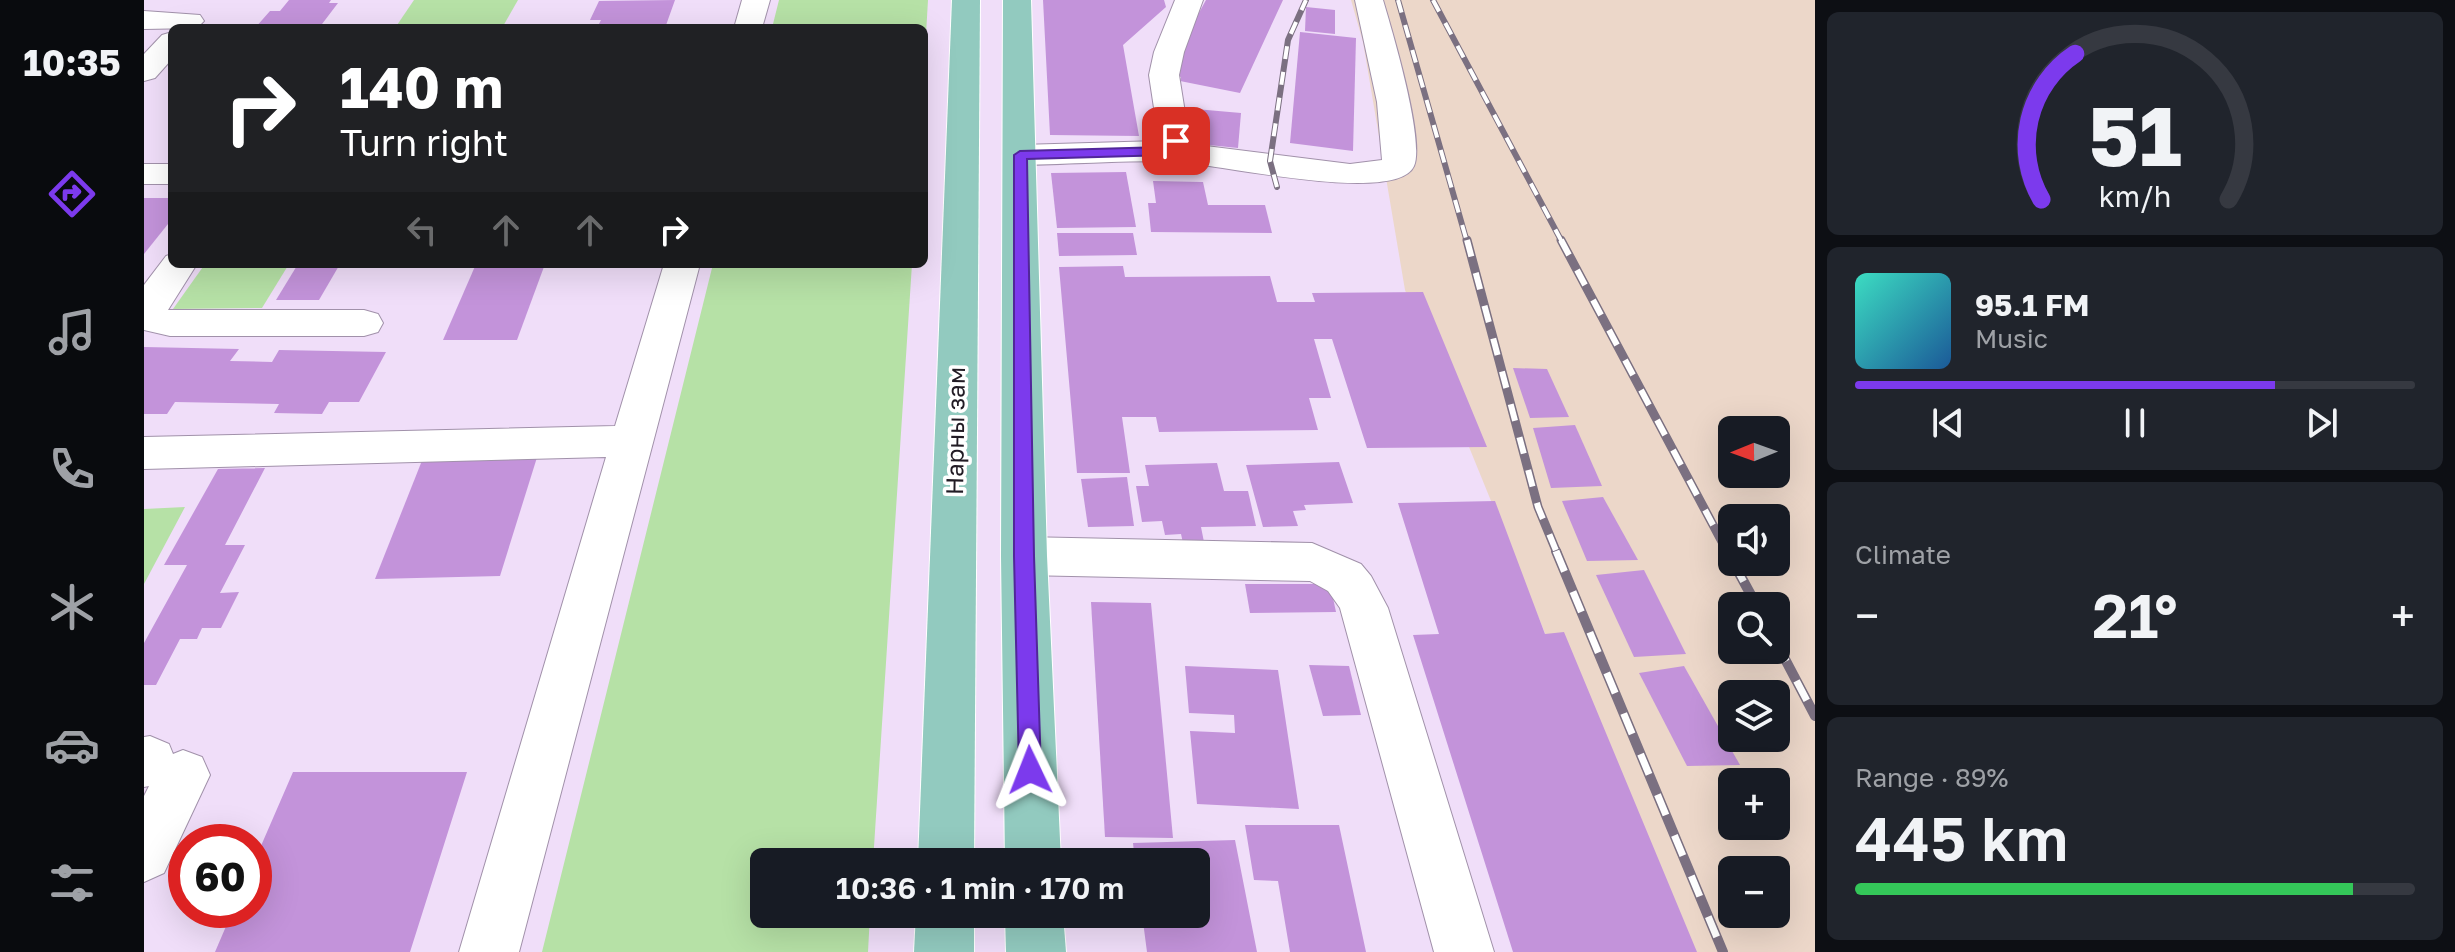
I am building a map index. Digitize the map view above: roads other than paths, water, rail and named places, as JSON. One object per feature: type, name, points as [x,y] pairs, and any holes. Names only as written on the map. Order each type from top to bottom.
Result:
[{"type":"main road","name":"Нарны зам","points":[[946,848],[966,0]]},
{"type":"main road","points":[[1017,0],[1024,556],[1033,848]]},
{"type":"main road","points":[[944,952],[945,928]]},
{"type":"main road","points":[[1035,928],[1036,952]]},
{"type":"street","points":[[749,24],[756,0]]},
{"type":"street","points":[[1169,151],[1176,141],[1164,75],[1169,52],[1189,0]]},
{"type":"street","points":[[1020,155],[1169,151],[1270,161],[1350,174],[1389,171],[1399,164],[1399,146],[1384,59],[1369,0]]},
{"type":"street","points":[[144,20],[189,22]]},
{"type":"street","points":[[144,72],[168,45]]},
{"type":"street","points":[[144,174],[168,174]]},
{"type":"street","points":[[176,268],[151,303],[148,313],[154,320],[364,323]]},
{"type":"street","points":[[489,952],[681,268]]},
{"type":"street","points":[[144,453],[632,441]]},
{"type":"street","points":[[1024,556],[1312,562],[1338,570],[1352,584],[1364,608],[1464,952]]},
{"type":"street","points":[[144,854],[159,766]]},
{"type":"railway","points":[[1277,187],[1270,161],[1288,40],[1306,0]]},
{"type":"railway","points":[[1398,0],[1467,242]]},
{"type":"railway","points":[[1433,0],[1562,242]]},
{"type":"railway","points":[[1467,240],[1538,507],[1557,553]]},
{"type":"railway","points":[[1561,240],[1718,534]]},
{"type":"railway","points":[[1556,551],[1723,952]]},
{"type":"railway","points":[[1741,576],[1749,592]]},
{"type":"railway","points":[[1788,664],[1815,716]]}]
